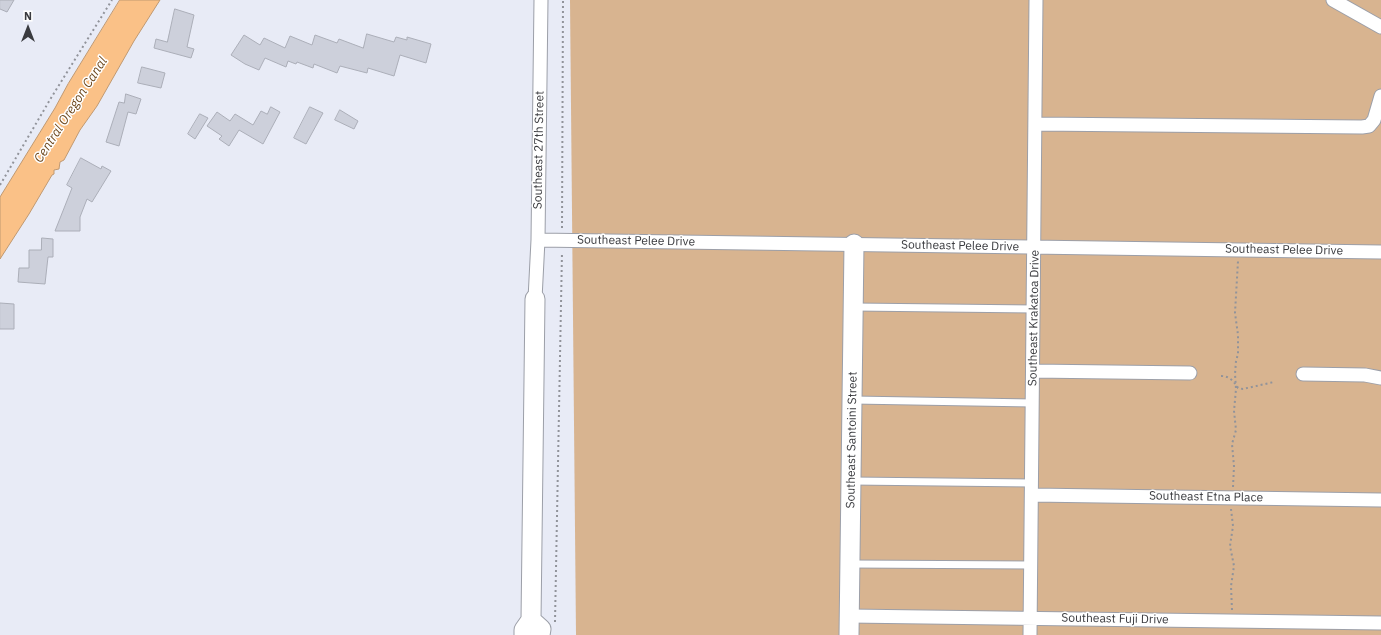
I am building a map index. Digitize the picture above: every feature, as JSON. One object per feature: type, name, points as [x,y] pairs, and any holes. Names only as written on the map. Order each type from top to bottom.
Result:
[{"type":"street","name":"Southeast 27th Street","points":[[535,300],[538,240],[541,0]]},
{"type":"street","name":"Southeast Krakatoa Drive","points":[[1030,635],[1035,247],[1036,0]]},
{"type":"street","points":[[1333,0],[1381,27]]},
{"type":"street","points":[[1036,124],[1362,127],[1370,126],[1374,120],[1381,96]]},
{"type":"street","name":"Southeast Pelee Drive","points":[[538,240],[1381,252]]},
{"type":"street","name":"Southeast Santoini Street","points":[[849,635],[854,244]]},
{"type":"street","points":[[535,300],[538,629]]},
{"type":"street","points":[[1033,371],[1190,373]]},
{"type":"street","points":[[1303,374],[1365,375],[1381,378]]},
{"type":"street","name":"Southeast Etna Place","points":[[1032,489],[1232,498],[1381,500]]},
{"type":"street","name":"Southeast Fuji Drive","points":[[850,616],[1381,623]]},
{"type":"lane","points":[[853,306],[1034,309]]},
{"type":"lane","points":[[852,400],[1033,403]]},
{"type":"lane","points":[[851,481],[1032,489]]},
{"type":"lane","points":[[850,564],[1031,565]]},
{"type":"path","points":[[0,185],[51,98],[112,0]]},
{"type":"path","points":[[538,629],[562,241],[563,0]]},
{"type":"path","points":[[1232,621],[1233,601],[1231,586],[1234,566],[1230,546],[1233,526],[1231,515],[1234,466],[1232,444],[1236,430],[1234,411],[1235,368],[1238,354],[1238,335],[1235,313],[1239,250]]},
{"type":"path","points":[[1221,376],[1226,376],[1235,383],[1238,388],[1242,389],[1249,389],[1274,382]]},
{"type":"shaded area","points":[[570,0],[1381,0],[1381,635],[576,635]]},
{"type":"water","name":"Central Oregon Canal","points":[[120,0],[160,0],[134,41],[97,106],[80,130],[64,160],[60,162],[59,169],[54,170],[54,174],[0,259],[0,197]]},
{"type":"building","points":[[0,0],[14,0],[7,12],[0,9]]},
{"type":"building","points":[[175,9],[194,15],[187,47],[194,49],[191,58],[154,48],[156,39],[167,42]]},
{"type":"building","points":[[367,34],[394,42],[396,37],[407,40],[407,37],[431,44],[426,63],[400,55],[394,76],[368,68],[367,73],[340,66],[337,73],[314,64],[313,68],[297,62],[296,64],[288,61],[286,67],[265,58],[259,70],[245,64],[231,55],[244,35],[260,45],[264,38],[285,48],[290,36],[312,45],[315,35],[337,43],[339,39],[363,48]]},
{"type":"building","points":[[142,67],[165,73],[161,88],[138,83]]},
{"type":"building","points":[[126,94],[141,99],[136,114],[128,112],[119,146],[106,142],[119,102],[124,103]]},
{"type":"building","points":[[271,107],[280,112],[263,144],[239,130],[229,146],[219,139],[222,136],[207,126],[217,112],[230,121],[235,114],[253,125],[261,111],[267,114]]},
{"type":"building","points":[[310,107],[323,113],[306,144],[294,138]]},
{"type":"building","points":[[340,110],[358,121],[354,129],[335,120]]},
{"type":"building","points":[[200,114],[208,118],[195,139],[188,134]]},
{"type":"building","points":[[81,158],[101,169],[102,166],[111,171],[92,202],[87,199],[80,217],[80,231],[55,231],[72,188],[67,185]]},
{"type":"building","points":[[42,238],[53,239],[53,257],[48,257],[45,284],[18,282],[19,268],[29,268],[29,250],[41,250]]},
{"type":"building","points":[[0,303],[14,304],[14,329],[0,329]]}]
